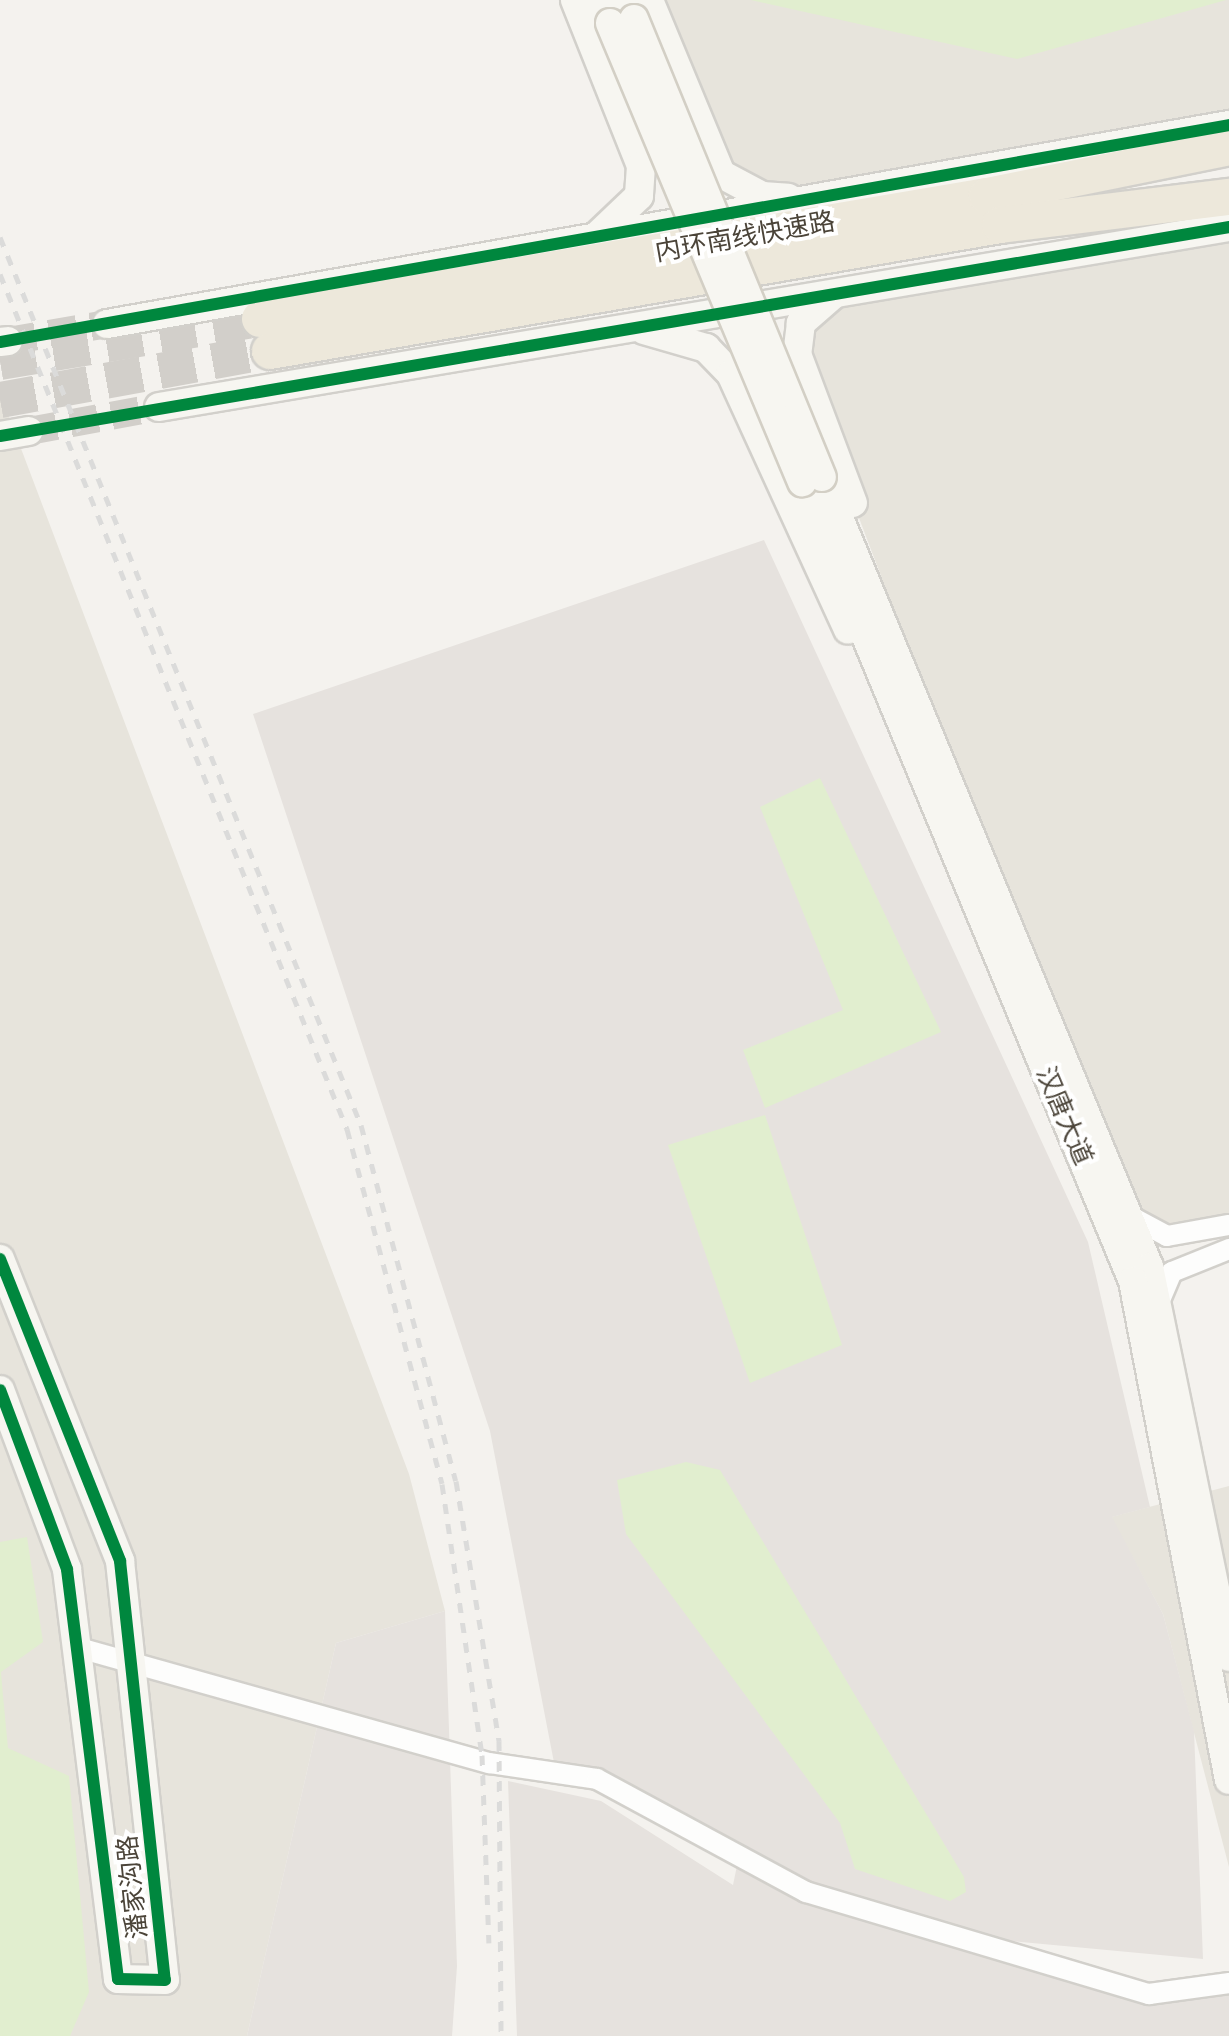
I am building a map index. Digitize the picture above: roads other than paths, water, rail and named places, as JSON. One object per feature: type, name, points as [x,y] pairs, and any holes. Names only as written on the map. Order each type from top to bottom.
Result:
[{"type":"highway","name":"内环南线快速路","points":[[1229,147],[265,335],[1000,225],[1229,197]]},
{"type":"main road","points":[[575,0],[651,187],[688,198],[707,170],[705,148]]},
{"type":"main road","points":[[624,8],[721,174],[762,196],[813,200]]},
{"type":"main road","name":"汉唐大道","points":[[624,8],[1133,1281],[1229,1780]]},
{"type":"main road","points":[[107,324],[1229,125]]},
{"type":"main road","points":[[592,239],[639,196],[641,166]]},
{"type":"main road","points":[[159,407],[1229,227]]},
{"type":"main road","points":[[797,354],[801,323],[840,291]]},
{"type":"main road","points":[[615,328],[668,331],[706,348],[731,374],[827,596],[894,682]]},
{"type":"main road","points":[[731,374],[731,352],[740,339],[760,333],[784,340],[797,354],[881,576],[894,682]]},
{"type":"main road","points":[[0,436],[29,431]]},
{"type":"main road","name":"汉唐大道","points":[[894,682],[1127,1214],[1157,1307],[1220,1568],[1229,1657]]},
{"type":"main road","name":"潘家沟路","points":[[0,1259],[120,1561],[165,1980],[118,1979],[67,1569],[0,1390]]},
{"type":"street","points":[[1127,1214],[1167,1236],[1229,1225]]},
{"type":"street","points":[[1157,1307],[1172,1272],[1229,1249]]},
{"type":"street","points":[[76,1647],[131,1665],[490,1763],[597,1779],[806,1892],[1149,1994],[1229,1983]]},
{"type":"tunnel","points":[[0,362],[260,319]]},
{"type":"tunnel","points":[[8,341],[107,324]]},
{"type":"tunnel","points":[[0,400],[270,351]]},
{"type":"tunnel","points":[[29,431],[159,407]]},
{"type":"railway","points":[[0,237],[361,1125],[456,1481],[499,1741],[501,2036]]},
{"type":"railway","points":[[0,274],[347,1129],[442,1484],[482,1755],[489,1943]]}]
